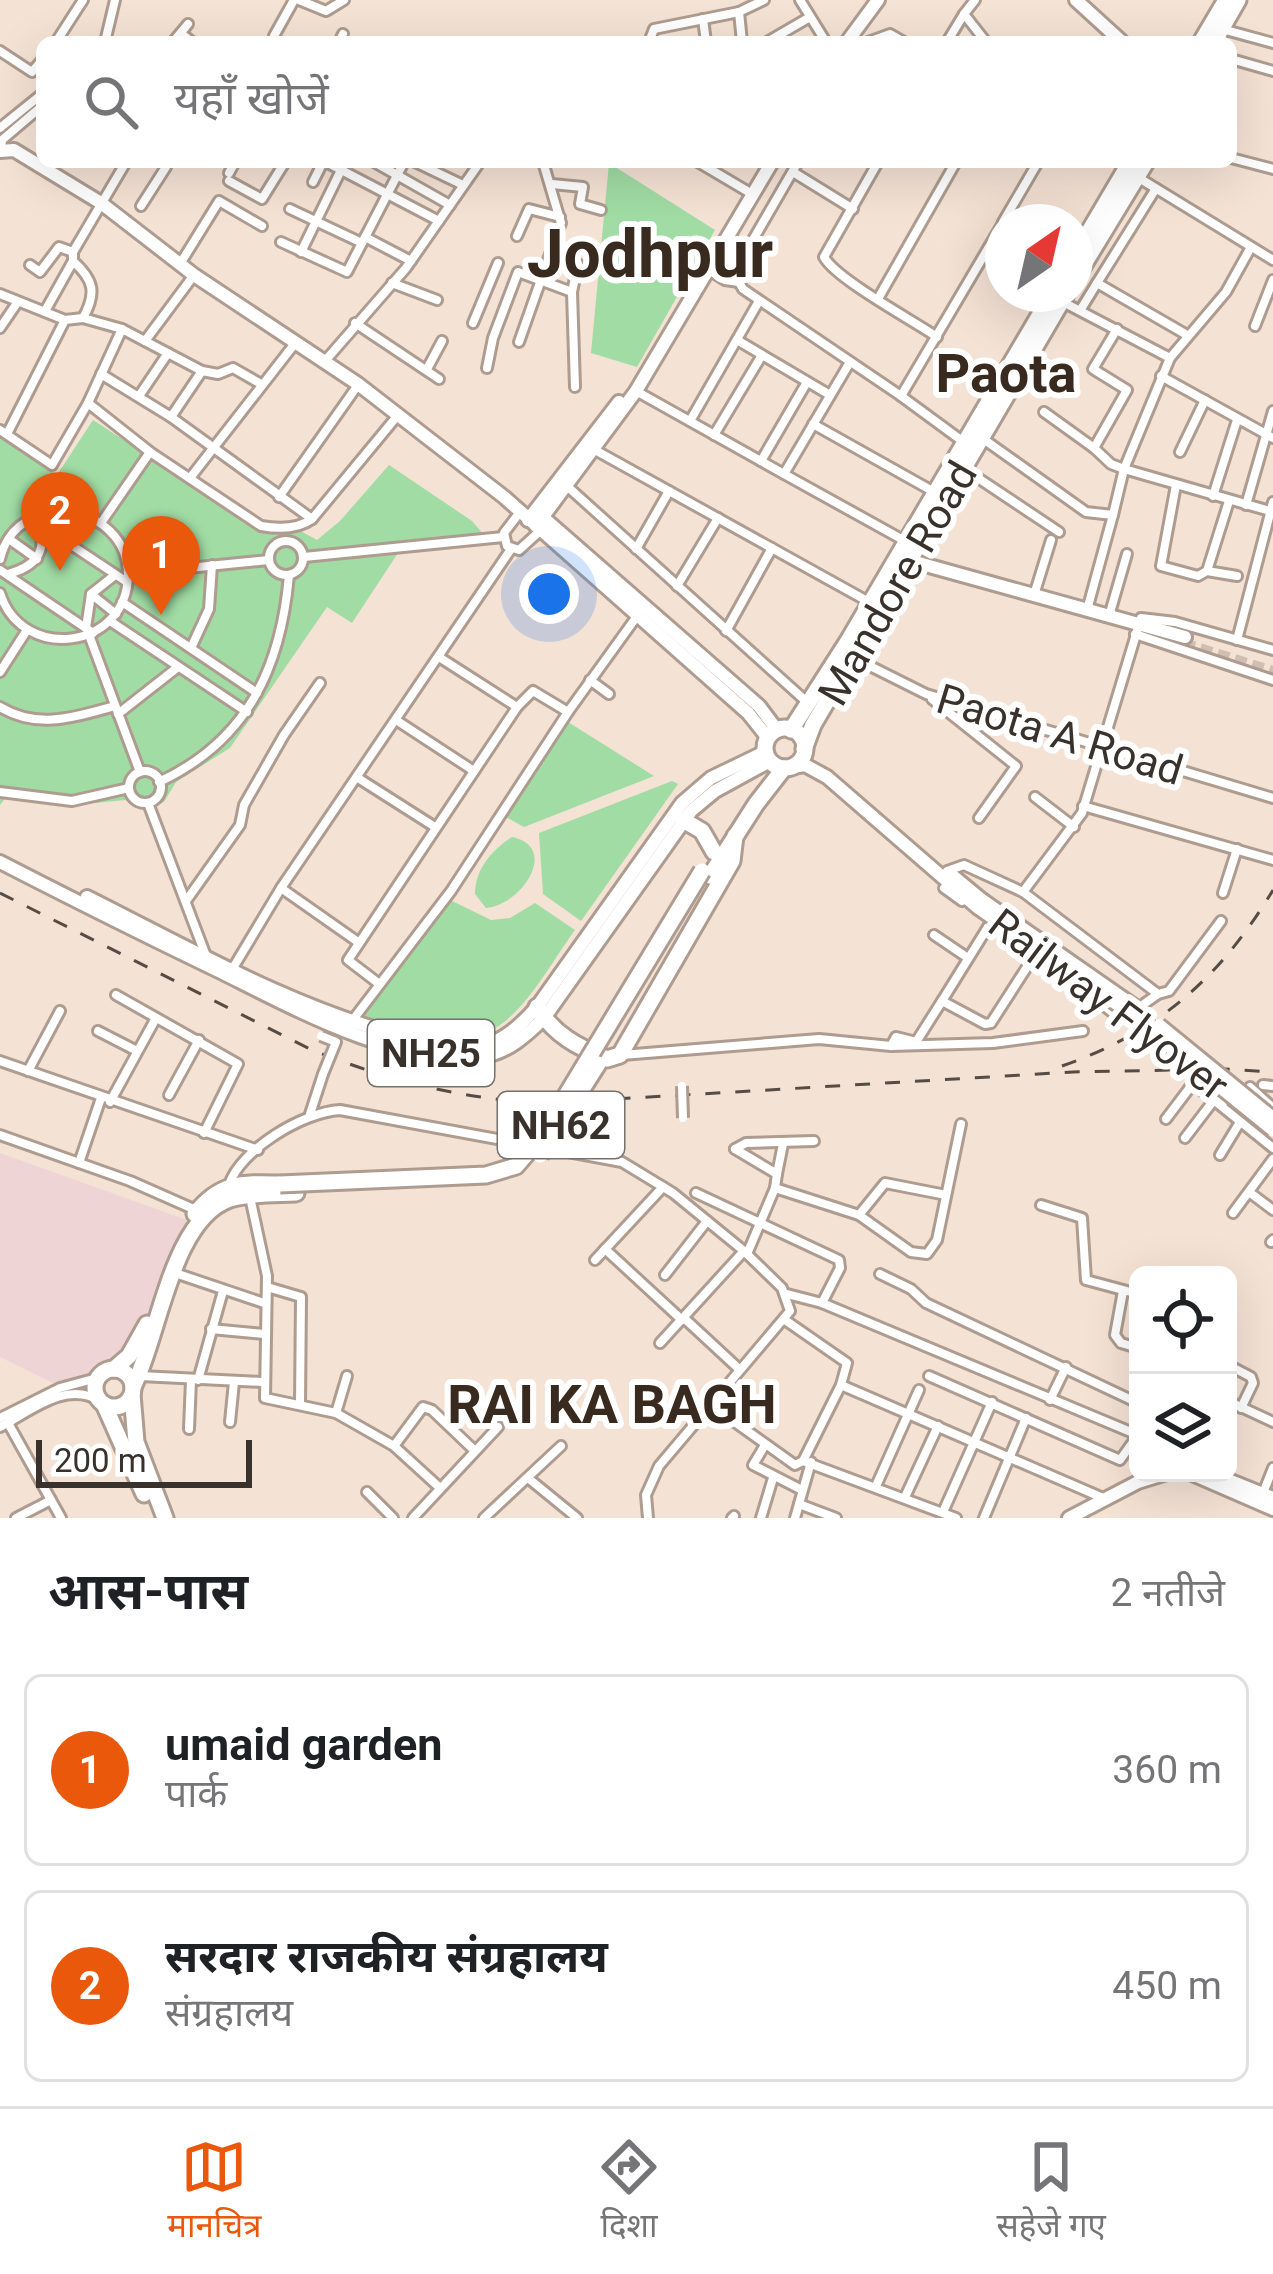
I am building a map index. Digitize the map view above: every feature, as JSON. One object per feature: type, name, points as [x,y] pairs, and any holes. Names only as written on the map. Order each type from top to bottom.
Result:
[{"type":"highway","points":[[1217,35],[1238,0]]},
{"type":"highway","points":[[1203,36],[1217,3]]},
{"type":"highway","points":[[1093,226],[1130,168]]},
{"type":"highway","points":[[1093,243],[1130,168]]},
{"type":"highway","name":"Mandore Road","points":[[783,751],[813,725],[936,493],[974,441],[1050,312]]},
{"type":"highway","name":"Mandore Road","points":[[783,751],[869,602],[964,468],[974,441]]},
{"type":"highway","name":"NH62","points":[[229,1192],[486,1175],[516,1166],[541,1137],[734,836],[783,751]]},
{"type":"highway","name":"NH62","points":[[274,1189],[296,1193],[487,1184],[525,1171],[554,1136],[706,874],[714,852],[783,751]]},
{"type":"highway","points":[[683,820],[702,831],[714,852]]},
{"type":"highway","points":[[541,1013],[557,1032],[583,1049],[607,1059],[620,1055],[735,855],[734,836]]},
{"type":"highway","points":[[160,1518],[95,1390],[97,1378],[114,1369],[141,1338],[201,1213],[229,1192]]},
{"type":"highway","points":[[102,1403],[124,1404],[135,1386],[201,1213]]},
{"type":"highway","points":[[114,1369],[127,1374],[135,1386],[142,1465],[160,1518]]},
{"type":"main road","points":[[848,36],[874,0]]},
{"type":"main road","points":[[1076,0],[1115,36]]},
{"type":"main road","name":"Railway Flyover","points":[[0,151],[14,150],[36,163]]},
{"type":"main road","name":"Railway Flyover","points":[[44,168],[101,203],[194,275],[358,384],[534,519],[641,611],[783,751],[945,880],[1121,1006],[1273,1130]]},
{"type":"main road","points":[[534,519],[627,390],[764,168]]},
{"type":"main road","points":[[534,519],[568,487],[636,391],[766,168]]},
{"type":"main road","points":[[904,553],[1184,640]]},
{"type":"main road","name":"NH25","points":[[600,927],[683,820],[715,791],[783,751]]},
{"type":"main road","name":"NH25","points":[[0,858],[207,957],[323,1030],[465,1058],[500,1051],[541,1013],[682,803],[711,778],[783,751]]},
{"type":"main road","name":"NH25","points":[[0,858],[230,972],[351,1023],[423,1042],[473,1048],[500,1039],[541,1013]]},
{"type":"main road","name":"Railway Flyover","points":[[980,904],[1079,964],[1273,1118]]},
{"type":"main road","points":[[1069,1518],[1143,1482]]},
{"type":"main road","points":[[1211,1482],[1273,1509]]},
{"type":"main road","points":[[1233,1482],[1268,1496]]},
{"type":"street","points":[[60,36],[83,0]]},
{"type":"street","points":[[106,36],[115,0]]},
{"type":"street","points":[[274,35],[293,1],[326,10],[344,0]]},
{"type":"street","points":[[651,36],[654,29],[739,12],[764,0]]},
{"type":"street","points":[[800,0],[822,36]]},
{"type":"street","points":[[951,36],[975,0]]},
{"type":"street","points":[[739,12],[741,36]]},
{"type":"street","points":[[964,14],[981,36]]},
{"type":"street","points":[[777,36],[810,17]]},
{"type":"street","points":[[703,19],[705,36]]},
{"type":"street","points":[[180,36],[188,24]]},
{"type":"street","points":[[1237,38],[1273,43]]},
{"type":"street","points":[[0,51],[32,72],[36,67]]},
{"type":"street","points":[[1237,61],[1273,71]]},
{"type":"street","points":[[0,128],[36,99]]},
{"type":"street","points":[[0,151],[2,140],[36,111]]},
{"type":"street","points":[[1237,160],[1273,170]]},
{"type":"street","points":[[44,311],[122,168]]},
{"type":"street","points":[[141,206],[163,168]]},
{"type":"street","points":[[173,168],[177,170]]},
{"type":"street","points":[[233,168],[229,177],[264,199],[282,168]]},
{"type":"street","points":[[313,182],[321,168]]},
{"type":"street","points":[[301,252],[343,168]]},
{"type":"street","points":[[347,168],[439,221]]},
{"type":"street","points":[[386,168],[450,205]]},
{"type":"street","points":[[281,242],[347,272],[401,168]]},
{"type":"street","points":[[428,168],[464,185]]},
{"type":"street","points":[[325,361],[411,261],[475,168]]},
{"type":"street","points":[[519,342],[561,223],[545,168]]},
{"type":"street","points":[[708,168],[747,191]]},
{"type":"street","points":[[739,282],[743,256],[794,168]]},
{"type":"street","points":[[796,168],[853,208]]},
{"type":"street","points":[[875,168],[824,257],[833,270],[937,337]]},
{"type":"street","points":[[879,297],[953,168]]},
{"type":"street","points":[[1014,204],[1034,168]]},
{"type":"street","points":[[1133,168],[1155,190],[1273,260]]},
{"type":"street","points":[[552,184],[583,187],[580,204],[601,210]]},
{"type":"street","points":[[1093,290],[1155,190]]},
{"type":"street","points":[[179,264],[219,201],[262,226]]},
{"type":"street","points":[[517,236],[529,208],[560,217]]},
{"type":"street","points":[[290,209],[411,261]]},
{"type":"street","points":[[30,265],[40,272],[59,247],[73,256],[89,274],[93,290],[83,318]]},
{"type":"street","points":[[1087,612],[1124,469],[1161,376],[1187,335],[1226,292],[1251,247]]},
{"type":"street","points":[[902,397],[985,253]]},
{"type":"street","points":[[473,323],[498,263]]},
{"type":"street","points":[[575,387],[572,292],[578,264]]},
{"type":"street","points":[[708,269],[739,282],[902,397],[1086,512],[1113,515]]},
{"type":"street","points":[[487,368],[518,272],[572,292]]},
{"type":"street","points":[[146,341],[194,275]]},
{"type":"street","points":[[1255,326],[1273,280]]},
{"type":"street","points":[[392,283],[437,300]]},
{"type":"street","points":[[1097,284],[1187,335]]},
{"type":"street","points":[[0,294],[65,320],[83,318],[122,329],[202,371],[218,374],[233,368],[261,384]]},
{"type":"street","points":[[483,299],[504,308]]},
{"type":"street","points":[[690,421],[760,301]]},
{"type":"street","points":[[0,328],[17,303]]},
{"type":"street","points":[[1086,312],[1170,358]]},
{"type":"street","points":[[65,320],[3,432],[52,465],[88,403],[122,329]]},
{"type":"street","points":[[355,323],[439,379]]},
{"type":"street","points":[[1094,448],[1127,390],[1093,369],[1117,329]]},
{"type":"street","points":[[737,340],[830,395]]},
{"type":"street","points":[[427,369],[442,341]]},
{"type":"street","points":[[190,478],[296,342]]},
{"type":"street","points":[[139,396],[168,352]]},
{"type":"street","points":[[714,435],[762,355]]},
{"type":"street","points":[[784,474],[850,362]]},
{"type":"street","points":[[171,417],[202,371]]},
{"type":"street","points":[[101,374],[171,417],[312,519]]},
{"type":"street","points":[[1161,376],[1269,437]]},
{"type":"street","points":[[761,461],[807,382]]},
{"type":"street","points":[[278,497],[358,384]]},
{"type":"street","points":[[636,391],[784,474],[904,553]]},
{"type":"street","points":[[1180,452],[1205,400]]},
{"type":"street","points":[[88,403],[150,452],[261,526],[280,528],[304,525],[312,519],[398,415]]},
{"type":"street","points":[[1246,505],[1273,410]]},
{"type":"street","points":[[1045,412],[1111,464],[1228,501],[1271,506],[1237,640]]},
{"type":"street","points":[[1213,496],[1237,420]]},
{"type":"street","points":[[813,424],[936,493]]},
{"type":"street","points":[[595,450],[869,602]]},
{"type":"street","points":[[101,523],[150,452]]},
{"type":"street","points":[[964,468],[1060,532]]},
{"type":"street","points":[[1176,484],[1162,566],[1198,576],[1207,571],[1237,576]]},
{"type":"street","points":[[568,487],[809,704]]},
{"type":"street","points":[[636,549],[669,491]]},
{"type":"street","points":[[1207,571],[1228,501]]},
{"type":"street","points":[[0,593],[12,617],[27,630],[59,641],[89,632],[113,617],[122,602],[126,559],[115,536],[101,523],[65,510],[34,521],[5,545]]},
{"type":"street","points":[[677,586],[718,518]]},
{"type":"street","points":[[304,557],[503,537],[534,519]]},
{"type":"street","points":[[230,972],[281,888],[511,549],[526,546],[534,519]]},
{"type":"street","points":[[3,572],[27,568],[37,559],[43,542],[34,521]]},
{"type":"street","points":[[34,521],[124,577]]},
{"type":"street","points":[[2,523],[5,545]]},
{"type":"street","points":[[503,537],[511,549]]},
{"type":"street","points":[[1034,595],[1051,540]]},
{"type":"street","points":[[285,541],[300,547],[304,557],[298,571],[289,575],[278,573],[269,560],[271,549],[285,541]]},
{"type":"street","points":[[5,545],[37,559]]},
{"type":"street","points":[[725,631],[772,548]]},
{"type":"street","points":[[1108,618],[1127,554]]},
{"type":"street","points":[[140,772],[89,632],[91,594],[106,578],[269,560]]},
{"type":"street","points":[[1258,561],[1273,565]]},
{"type":"street","points":[[191,648],[209,610],[212,565]]},
{"type":"street","points":[[3,572],[89,632]]},
{"type":"street","points":[[159,782],[192,767],[247,712],[283,626],[289,575]]},
{"type":"street","points":[[91,594],[113,617],[247,712]]},
{"type":"street","points":[[122,602],[257,693]]},
{"type":"street","points":[[351,1023],[464,873],[568,712],[641,611]]},
{"type":"street","points":[[1023,892],[1084,806],[1134,626],[1149,616],[1273,650]]},
{"type":"street","points":[[1134,626],[1273,680]]},
{"type":"street","points":[[0,672],[27,630]]},
{"type":"street","points":[[439,657],[517,707]]},
{"type":"street","name":"Paota A Road","points":[[853,657],[926,694],[1273,798]]},
{"type":"street","points":[[0,707],[14,716],[55,722],[117,710],[178,666]]},
{"type":"street","points":[[590,680],[609,694]]},
{"type":"street","points":[[185,902],[240,825],[244,805],[320,683]]},
{"type":"street","points":[[378,983],[348,962],[358,942],[517,707],[533,691],[568,712]]},
{"type":"street","points":[[926,694],[1016,766],[979,818]]},
{"type":"street","points":[[396,720],[474,770]]},
{"type":"street","points":[[140,772],[151,773],[159,782],[159,793],[148,803],[134,799],[129,788],[140,772]]},
{"type":"street","points":[[358,778],[435,827]]},
{"type":"street","points":[[0,792],[72,801],[129,788]]},
{"type":"street","points":[[1035,797],[1074,826]]},
{"type":"street","points":[[148,803],[207,957]]},
{"type":"street","points":[[1084,806],[1273,860]]},
{"type":"street","points":[[1223,893],[1237,849]]},
{"type":"street","points":[[1158,994],[1023,892],[964,865],[945,880],[991,922],[1120,1015],[1127,1016],[1174,987],[1221,921]]},
{"type":"street","points":[[281,888],[358,942]]},
{"type":"street","points":[[891,1046],[896,1036],[916,1042],[991,922]]},
{"type":"street","points":[[934,935],[968,958]]},
{"type":"street","points":[[988,1024],[1036,953]]},
{"type":"street","points":[[116,995],[238,1064],[204,1133]]},
{"type":"street","points":[[942,1001],[988,1024],[993,1043]]},
{"type":"street","points":[[28,1071],[60,1011]]},
{"type":"street","points":[[79,1163],[105,1100],[156,1018]]},
{"type":"street","points":[[310,1115],[336,1042],[323,1030]]},
{"type":"street","points":[[98,1031],[137,1051]]},
{"type":"street","points":[[620,1055],[820,1040],[891,1046],[993,1043],[1082,1031]]},
{"type":"street","points":[[169,1095],[199,1040]]},
{"type":"street","points":[[0,1061],[255,1152]]},
{"type":"street","points":[[682,1085],[683,1118]]},
{"type":"street","points":[[1166,1119],[1191,1086],[1273,1148]]},
{"type":"street","points":[[1250,1087],[1273,1108]]},
{"type":"street","points":[[1214,1100],[1222,1102],[1233,1096]]},
{"type":"street","points":[[1185,1138],[1214,1100]]},
{"type":"street","points":[[229,1192],[234,1171],[255,1152],[290,1123],[324,1111],[358,1111],[622,1162],[707,1221],[787,1294],[1129,1431]]},
{"type":"street","points":[[1220,1155],[1240,1122]]},
{"type":"street","points":[[775,1188],[859,1215],[911,1252],[927,1254],[937,1240],[961,1124]]},
{"type":"street","points":[[0,1135],[201,1213]]},
{"type":"street","points":[[777,1174],[736,1149],[746,1143],[814,1141]]},
{"type":"street","points":[[660,1343],[745,1252],[775,1188],[783,1144]]},
{"type":"street","points":[[255,1152],[249,1189],[261,1236],[266,1287],[266,1399],[336,1413],[394,1446],[440,1488]]},
{"type":"street","points":[[1233,1213],[1273,1160]]},
{"type":"street","points":[[859,1215],[885,1183],[946,1195]]},
{"type":"street","points":[[595,1260],[663,1187]]},
{"type":"street","points":[[1249,1192],[1273,1210]]},
{"type":"street","points":[[696,1193],[839,1260],[840,1268],[821,1304]]},
{"type":"street","points":[[1041,1205],[1082,1218],[1083,1276],[1095,1285],[1129,1292]]},
{"type":"street","points":[[664,1275],[707,1221]]},
{"type":"street","points":[[605,1249],[739,1370]]},
{"type":"street","points":[[175,1273],[265,1303]]},
{"type":"street","points":[[880,1274],[910,1288],[926,1303],[1129,1398]]},
{"type":"street","points":[[266,1287],[301,1298],[300,1404]]},
{"type":"street","points":[[189,1429],[194,1380],[223,1291]]},
{"type":"street","points":[[1123,1291],[1115,1335],[1129,1346]]},
{"type":"street","points":[[648,1518],[645,1504],[653,1475],[785,1321],[790,1311],[787,1294]]},
{"type":"street","points":[[785,1321],[847,1364],[807,1461],[795,1518]]},
{"type":"street","points":[[211,1329],[264,1334]]},
{"type":"street","points":[[1050,1400],[1066,1367]]},
{"type":"street","points":[[1237,1369],[1253,1383],[1241,1408]]},
{"type":"street","points":[[336,1413],[347,1376]]},
{"type":"street","points":[[929,1376],[1120,1460],[1129,1448]]},
{"type":"street","points":[[3,1423],[60,1388],[97,1378]]},
{"type":"street","points":[[135,1386],[194,1380],[264,1382]]},
{"type":"street","points":[[230,1422],[234,1382]]},
{"type":"street","points":[[841,1385],[1102,1498]]},
{"type":"street","points":[[876,1486],[919,1390]]},
{"type":"street","points":[[3,1423],[68,1393],[83,1392],[102,1403]]},
{"type":"street","points":[[944,1513],[992,1402]]},
{"type":"street","points":[[711,1405],[795,1465],[807,1461],[956,1518]]},
{"type":"street","points":[[394,1446],[423,1406],[475,1451]]},
{"type":"street","points":[[1237,1406],[1273,1422]]},
{"type":"street","points":[[983,1518],[1026,1418]]},
{"type":"street","points":[[3,1423],[62,1518]]},
{"type":"street","points":[[905,1497],[938,1426]]},
{"type":"street","points":[[412,1518],[498,1427]]},
{"type":"street","points":[[765,1445],[752,1462],[773,1478],[802,1490]]},
{"type":"street","points":[[484,1518],[561,1446]]},
{"type":"street","points":[[1268,1496],[1273,1468]]},
{"type":"street","points":[[528,1478],[578,1518]]},
{"type":"street","points":[[761,1518],[773,1478]]},
{"type":"street","points":[[367,1492],[393,1518]]},
{"type":"street","points":[[16,1518],[51,1499]]},
{"type":"street","points":[[799,1504],[830,1517]]},
{"type":"shaded area","points":[[0,1153],[187,1220],[138,1337],[101,1374],[59,1386],[0,1357]]},
{"type":"green space","points":[[609,168],[617,168],[715,230],[637,367],[591,353]]},
{"type":"green space","points":[[93,420],[268,534],[295,528],[317,540],[389,465],[472,521],[491,543],[398,553],[352,623],[327,607],[230,748],[176,782],[164,802],[146,809],[125,800],[65,806],[7,796],[0,805],[0,438],[57,475]]},
{"type":"green space","points":[[568,722],[654,776],[524,827],[504,816]]},
{"type":"green space","points":[[672,781],[678,784],[581,921],[543,894],[539,833]]},
{"type":"green space","points":[[512,837],[533,852],[530,875],[512,897],[486,908],[475,894],[478,876],[492,854]]},
{"type":"green space","points":[[448,899],[491,920],[510,918],[535,903],[575,930],[523,1003],[490,1031],[470,1039],[448,1040],[357,1016]]},
{"type":"tunnel","points":[[1183,644],[1273,672]]},
{"type":"railway","points":[[1062,1066],[1128,1037],[1184,998],[1231,950],[1273,890]]},
{"type":"railway","points":[[0,893],[310,1049],[397,1079],[486,1098],[547,1103],[1073,1072],[1273,1072]]},
{"type":"place","name":"सरदार राजकीय संग्रहालय","points":[[60,571]]},
{"type":"place","name":"umaid garden","points":[[161,615]]},
{"type":"district","name":"Jodhpur","points":[[650,254]]},
{"type":"district","name":"Paota","points":[[1006,373]]},
{"type":"district","name":"RAI KA BAGH","points":[[612,1404]]}]
